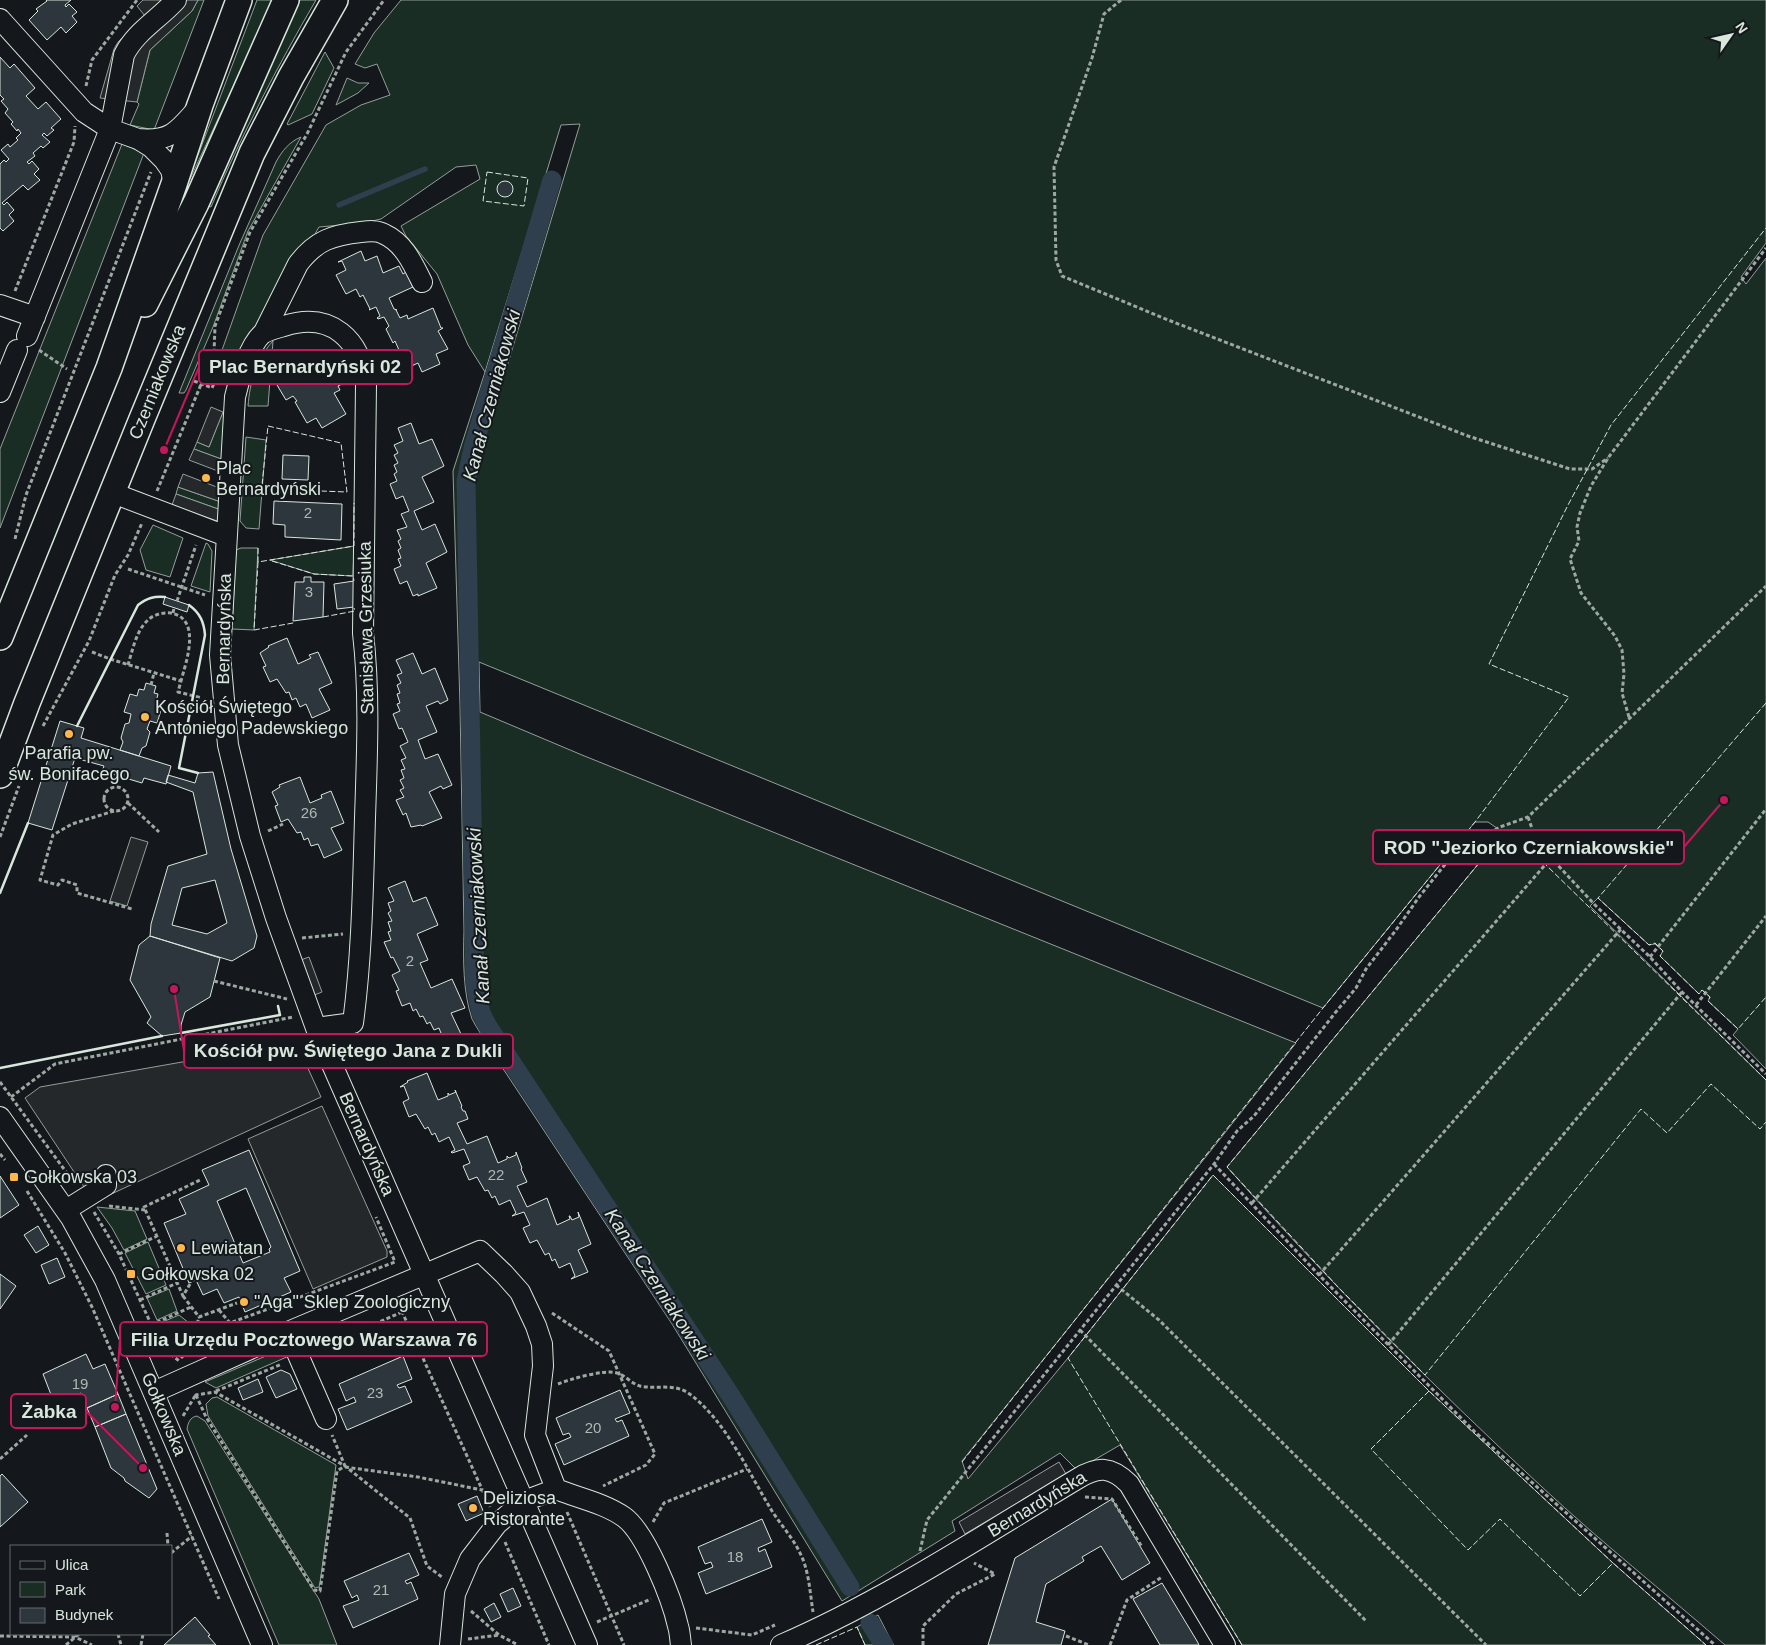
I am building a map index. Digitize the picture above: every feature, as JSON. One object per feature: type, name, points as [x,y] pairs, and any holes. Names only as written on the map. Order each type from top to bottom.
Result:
[{"type":"main road","points":[[0,638],[109,368],[200,105],[239,0]]},
{"type":"main road","points":[[109,368],[151,294],[196,203],[286,0]]},
{"type":"main road","name":"Czerniakowska","points":[[10,779],[31,694],[202,272],[252,153],[291,77],[335,0]]},
{"type":"street","points":[[0,392],[35,317],[110,129],[124,55],[129,44],[176,0]]},
{"type":"street","points":[[0,19],[84,112],[110,129],[138,139],[151,147],[171,170],[174,184]]},
{"type":"street","points":[[138,139],[154,141],[172,134],[181,128],[200,105]]},
{"type":"street","points":[[112,493],[226,536],[234,397],[257,340],[264,332],[298,264],[305,254],[330,237],[375,231],[385,234],[399,245],[409,256],[422,282]]},
{"type":"street","points":[[4,307],[35,317]]},
{"type":"street","name":"Stanisława Grzesiuka","points":[[264,332],[304,321],[331,326],[348,339],[360,358],[366,385],[364,633],[367,670],[367,728],[360,960],[353,1023],[311,1015]]},
{"type":"street","name":"Bernardyńska","points":[[226,536],[220,655],[228,745],[250,836],[284,942],[311,1015],[583,1637]]},
{"type":"street","name":"Gołkowska","points":[[0,1117],[66,1210],[105,1280],[262,1645]]},
{"type":"street","points":[[66,1210],[106,1185],[106,1175]]},
{"type":"street","points":[[154,1392],[288,1332],[480,1251],[520,1292],[542,1344],[543,1366],[535,1434],[556,1489]]},
{"type":"street","points":[[288,1332],[326,1419]]},
{"type":"street","name":"Bernardyńska","points":[[781,1645],[861,1607],[1089,1472],[1100,1469],[1121,1476],[1129,1484],[1225,1645]]},
{"type":"street","points":[[450,1644],[455,1594],[470,1559],[497,1524],[524,1501],[556,1489],[577,1498],[596,1503],[622,1516],[633,1524],[667,1591],[680,1636]]},
{"type":"path","points":[[4,307],[74,142],[75,102],[85,88],[92,60],[137,0]]},
{"type":"path","points":[[152,498],[161,483],[214,353],[215,326],[250,232],[307,134],[346,52],[384,0]]},
{"type":"path","points":[[1121,0],[1104,14],[1092,58],[1054,167],[1056,260],[1062,276],[1164,318],[1468,436],[1570,469],[1592,470],[1608,458]]},
{"type":"path","points":[[14,542],[26,495],[153,166]]},
{"type":"path","points":[[1629,717],[1622,693],[1624,674],[1622,650],[1615,636],[1581,592],[1570,559],[1579,541],[1577,527],[1580,514],[1591,486],[1608,458],[1766,248]]},
{"type":"path","points":[[22,343],[40,351],[67,369]]},
{"type":"path","points":[[194,381],[212,388],[215,382],[214,378],[206,373]]},
{"type":"path","points":[[40,731],[89,641],[115,575],[128,555],[146,515]]},
{"type":"path","points":[[177,601],[202,526]]},
{"type":"path","points":[[914,1576],[927,1520],[1214,1164],[1237,1131],[1254,1116],[1356,988],[1366,969],[1450,857],[1500,828],[1528,817],[1766,586]]},
{"type":"path","points":[[173,614],[174,608]]},
{"type":"path","points":[[128,665],[141,628],[146,622],[159,614],[173,614],[184,621],[190,633],[190,644],[178,692],[202,698]]},
{"type":"path","points":[[92,652],[181,681]]},
{"type":"path","points":[[151,685],[154,673]]},
{"type":"path","points":[[0,836],[10,779]]},
{"type":"path","points":[[114,811],[107,808],[104,800],[105,792],[111,787],[120,787],[126,791],[129,799],[123,810],[72,824],[53,834],[40,880],[58,886],[62,880],[77,885],[77,893],[132,909]]},
{"type":"path","points":[[128,803],[159,832]]},
{"type":"path","points":[[1650,957],[1766,809]]},
{"type":"path","points":[[1528,817],[1534,834],[1551,858],[1595,905],[1650,957],[1682,992],[1766,1074]]},
{"type":"path","points":[[1252,1203],[1551,858]]},
{"type":"path","points":[[1696,1005],[1766,916]]},
{"type":"path","points":[[1319,1275],[1621,929]]},
{"type":"path","points":[[284,942],[302,938],[360,933]]},
{"type":"path","points":[[214,981],[311,1015]]},
{"type":"path","points":[[1388,1346],[1682,992]]},
{"type":"path","points":[[11,1097],[55,1064],[311,1015]]},
{"type":"path","points":[[0,1154],[8,1163]]},
{"type":"path","points":[[1214,1164],[1388,1346],[1474,1431],[1715,1645]]},
{"type":"path","points":[[199,1317],[183,1296],[144,1207],[200,1180]]},
{"type":"path","points":[[24,1185],[34,1205],[65,1253],[92,1307],[220,1600]]},
{"type":"path","points":[[108,1206],[146,1210]]},
{"type":"path","points":[[219,1310],[230,1323],[395,1262],[374,1211]]},
{"type":"path","points":[[119,1254],[157,1236]]},
{"type":"path","points":[[140,1300],[177,1283]]},
{"type":"path","points":[[183,1296],[190,1284]]},
{"type":"path","points":[[1116,1285],[1159,1320],[1486,1645]]},
{"type":"path","points":[[392,1288],[549,1645]]},
{"type":"path","points":[[520,1292],[609,1351],[655,1454],[646,1466],[577,1498]]},
{"type":"path","points":[[199,1317],[237,1303]]},
{"type":"path","points":[[151,1325],[191,1307]]},
{"type":"path","points":[[199,1317],[190,1349],[188,1378],[206,1417],[314,1590],[320,1591],[337,1471],[344,1466],[482,1490]]},
{"type":"path","points":[[1080,1330],[1366,1621]]},
{"type":"path","points":[[541,1390],[572,1378],[612,1372],[619,1373],[638,1386],[672,1386],[689,1394],[708,1411],[729,1439],[770,1507],[801,1553],[810,1584],[813,1609],[804,1613]]},
{"type":"path","points":[[188,1378],[344,1466],[410,1518],[427,1566],[458,1588],[470,1610],[499,1635],[518,1645]]},
{"type":"path","points":[[326,1419],[344,1466]]},
{"type":"path","points":[[0,1459],[27,1435]]},
{"type":"path","points":[[642,1540],[664,1503],[748,1469]]},
{"type":"path","points":[[556,1489],[624,1645]]},
{"type":"path","points":[[1078,1496],[1112,1499],[1147,1554]]},
{"type":"path","points":[[167,1532],[168,1545]]},
{"type":"path","points":[[172,1552],[192,1536]]},
{"type":"path","points":[[924,1645],[923,1626],[956,1594],[994,1574],[973,1562]]},
{"type":"path","points":[[1157,1569],[1166,1585]]},
{"type":"path","points":[[1110,1645],[1127,1600],[1162,1577]]},
{"type":"path","points":[[583,1637],[611,1616],[667,1591]]},
{"type":"path","points":[[680,1636],[752,1634],[778,1624]]},
{"type":"path","points":[[66,1645],[78,1635]]},
{"type":"path","points":[[450,1644],[499,1635]]},
{"type":"path","points":[[0,1636],[75,1637],[92,1645]]},
{"type":"path","points":[[1066,1636],[1089,1645]]},
{"type":"green space","points":[[198,0],[204,0],[154,130],[130,125],[139,104],[137,102],[150,50],[192,11]]},
{"type":"green space","points":[[257,0],[272,0],[272,3],[184,192]]},
{"type":"green space","points":[[300,0],[316,0],[260,102],[211,207],[204,204]]},
{"type":"green space","points":[[401,0],[1766,0],[1766,243],[1741,277],[1746,284],[1766,258],[1766,1069],[1733,1035],[1738,1029],[1708,1001],[1710,997],[1702,990],[1699,994],[1660,956],[1663,951],[1655,944],[1649,945],[1598,898],[1590,906],[1766,1080],[1766,1645],[1725,1645],[1564,1507],[1501,1449],[1381,1331],[1264,1209],[1227,1167],[1504,833],[1488,822],[1475,822],[1323,1008],[479,662],[480,712],[582,755],[1296,1043],[962,1461],[968,1479],[1068,1358],[1213,1175],[1429,1391],[1613,1563],[1706,1645],[1242,1645],[1120,1445],[1077,1470],[1060,1453],[952,1521],[955,1531],[842,1601],[672,1324],[486,1043],[472,1019],[469,1009],[465,987],[464,964],[460,706],[453,471],[485,372],[468,345],[437,274],[406,236],[401,226],[480,179],[476,165],[456,167],[381,219],[364,223],[319,227],[268,317],[253,328],[231,384],[222,381],[221,373],[216,367],[263,235],[326,125],[361,105],[390,95],[377,64],[365,68],[355,64],[374,33]],"holes":[[[580,124],[505,373],[485,372],[561,125]]]},
{"type":"green space","points":[[325,52],[334,68],[312,114],[288,125],[287,124]]},
{"type":"green space","points":[[347,78],[358,83],[369,83],[358,93],[336,105]]},
{"type":"green space","points":[[301,137],[248,231],[213,327],[186,390],[184,393],[179,393],[240,243],[276,162],[286,147]]},
{"type":"green space","points":[[122,144],[144,153],[0,528],[0,449]]},
{"type":"green space","points":[[273,341],[268,406],[248,406],[250,388],[258,363]]},
{"type":"green space","points":[[223,412],[227,413],[224,460],[194,449],[197,442],[209,447]]},
{"type":"green space","points":[[246,437],[266,440],[259,529],[246,528],[240,521]]},
{"type":"green space","points":[[178,487],[221,502],[221,510],[176,494]]},
{"type":"green space","points":[[153,525],[183,538],[170,577],[146,570],[140,550]]},
{"type":"green space","points":[[206,543],[212,551],[210,592],[191,586]]},
{"type":"green space","points":[[354,546],[353,576],[314,574],[270,560]]},
{"type":"green space","points":[[241,548],[258,548],[254,630],[232,629],[236,550]]},
{"type":"green space","points":[[97,1207],[135,1211],[147,1239],[124,1250],[112,1228]]},
{"type":"green space","points":[[148,1242],[166,1285],[146,1294],[125,1253]]},
{"type":"green space","points":[[169,1289],[177,1311],[157,1320],[147,1298]]},
{"type":"green space","points":[[179,1315],[194,1327],[187,1346],[175,1348],[165,1338],[158,1324]]},
{"type":"green space","points":[[287,1347],[289,1356],[216,1388],[205,1382]]},
{"type":"green space","points":[[217,1397],[336,1465],[319,1587],[315,1588],[208,1416],[206,1404],[212,1398]]},
{"type":"green space","points":[[197,1416],[205,1421],[319,1599],[337,1645],[279,1645],[187,1429],[190,1421]]},
{"type":"green space","points":[[878,1615],[894,1645],[865,1645],[857,1627]]},
{"type":"shaded area","points":[[143,0],[198,0],[192,11],[150,50],[137,102],[100,98],[114,49],[118,42],[145,16],[137,6]]},
{"type":"shaded area","points":[[211,407],[223,412],[209,447],[197,442]]},
{"type":"shaded area","points":[[194,449],[224,460],[223,473],[189,460]]},
{"type":"shaded area","points":[[183,474],[222,489],[221,502],[178,487]]},
{"type":"shaded area","points":[[176,494],[221,510],[220,522],[172,505]]},
{"type":"shaded area","points":[[131,837],[148,842],[127,906],[110,901]]},
{"type":"shaded area","points":[[309,957],[322,992],[312,996],[298,961]]},
{"type":"shaded area","points":[[296,1042],[321,1097],[94,1202],[25,1098],[40,1087]]},
{"type":"shaded area","points":[[322,1106],[387,1251],[387,1257],[313,1289],[248,1139]]},
{"type":"shaded area","points":[[1059,1462],[1066,1474],[965,1534],[959,1522]]},
{"type":"building","points":[[46,0],[71,0],[65,5],[66,7],[69,4],[77,12],[72,16],[77,22],[66,33],[61,27],[47,40],[29,20],[38,11],[36,9]]},
{"type":"building","points":[[0,57],[10,68],[14,64],[35,88],[26,96],[38,109],[46,102],[61,119],[51,128],[54,130],[47,136],[44,133],[42,135],[50,142],[43,148],[41,146],[33,153],[35,156],[27,162],[29,164],[32,161],[39,169],[34,174],[40,180],[28,190],[23,185],[2,203],[4,205],[7,202],[14,210],[9,215],[14,221],[3,231],[0,228],[0,164],[4,160],[6,162],[9,159],[1,150],[8,144],[10,147],[18,140],[16,138],[21,133],[11,124],[13,122],[5,113],[8,109],[1,101],[4,99],[0,95]]},
{"type":"building","points":[[502,181],[508,181],[513,186],[511,195],[502,197],[497,192],[497,186]]},
{"type":"building","points":[[361,251],[365,261],[377,256],[383,273],[399,266],[403,274],[406,272],[413,287],[389,298],[400,318],[407,315],[408,319],[433,308],[441,328],[443,328],[438,331],[448,349],[436,354],[440,364],[422,372],[418,363],[407,368],[395,341],[393,343],[386,329],[389,326],[384,317],[377,318],[380,316],[376,307],[369,310],[363,295],[360,297],[356,289],[346,294],[336,275],[346,270],[342,261],[338,262]]},
{"type":"building","points":[[300,351],[305,360],[312,356],[322,375],[339,365],[348,381],[338,386],[340,390],[334,393],[346,414],[322,428],[316,418],[307,423],[295,402],[297,401],[293,396],[286,400],[274,380],[281,375],[276,366]]},
{"type":"building","points":[[411,423],[419,444],[432,439],[444,466],[422,477],[434,502],[414,511],[422,530],[435,524],[447,552],[426,563],[437,588],[418,596],[418,594],[413,596],[407,581],[400,584],[394,569],[401,566],[398,559],[401,558],[398,550],[401,548],[398,541],[401,539],[397,530],[407,527],[401,514],[409,511],[403,496],[396,499],[390,484],[397,481],[394,474],[397,472],[394,465],[398,463],[394,455],[398,453],[394,445],[403,441],[398,428]]},
{"type":"building","points":[[283,455],[309,456],[308,480],[282,479]]},
{"type":"building","points":[[274,501],[342,504],[341,540],[285,537],[285,525],[273,524]]},
{"type":"building","points":[[304,577],[311,577],[311,582],[324,582],[323,617],[293,621],[295,582],[304,582]]},
{"type":"building","points":[[354,581],[354,607],[337,609],[334,584]]},
{"type":"building","points":[[165,597],[189,605],[187,612],[163,604]]},
{"type":"building","points":[[287,638],[298,664],[311,658],[309,655],[318,652],[332,683],[319,689],[330,710],[312,718],[306,704],[300,707],[296,698],[292,700],[289,692],[286,693],[277,679],[270,682],[263,667],[266,666],[260,653],[268,646]]},
{"type":"building","points":[[413,653],[422,674],[435,668],[448,700],[440,704],[438,701],[426,706],[437,732],[418,740],[425,759],[438,754],[452,785],[443,789],[441,786],[429,792],[442,818],[422,826],[411,827],[406,813],[403,815],[396,800],[404,797],[400,790],[404,788],[400,780],[404,778],[401,770],[405,769],[401,760],[406,758],[400,746],[408,742],[402,728],[399,729],[393,714],[400,711],[397,704],[400,703],[397,694],[400,693],[397,685],[401,683],[397,675],[402,673],[396,660]]},
{"type":"building","name":"Kościół Świętego Antoniego Padewskiego","points":[[146,683],[156,686],[154,693],[158,694],[156,702],[163,704],[157,723],[150,721],[147,729],[150,732],[146,746],[142,748],[139,756],[120,750],[123,742],[121,738],[125,724],[129,723],[131,714],[124,712],[130,694],[137,696],[139,689],[144,690]]},
{"type":"building","points":[[60,721],[84,728],[81,738],[171,766],[166,784],[144,778],[142,783],[102,771],[104,766],[75,758],[52,830],[28,823]]},
{"type":"building","points":[[213,772],[231,849],[257,936],[254,948],[232,961],[150,936],[151,924],[168,866],[207,854],[193,792],[166,782],[168,775],[195,783],[198,773]],"holes":[[[215,880],[227,923],[207,934],[172,925],[182,888]]]},
{"type":"building","points":[[300,777],[310,803],[322,798],[321,795],[331,791],[344,823],[331,828],[342,850],[324,858],[318,844],[311,846],[308,838],[304,840],[301,832],[297,833],[288,819],[281,822],[275,806],[278,805],[272,792],[280,787],[279,785]]},
{"type":"building","points":[[405,881],[413,902],[426,897],[438,925],[417,934],[428,960],[420,963],[431,988],[452,979],[465,1008],[451,1013],[461,1034],[444,1041],[439,1028],[434,1030],[430,1022],[427,1024],[423,1016],[420,1017],[416,1009],[413,1011],[410,1003],[402,1006],[396,991],[399,990],[392,975],[400,971],[393,957],[391,958],[384,942],[391,940],[388,932],[391,931],[388,922],[392,921],[388,913],[391,911],[388,903],[394,901],[388,888]]},
{"type":"building","points":[[150,936],[220,958],[210,997],[185,1012],[181,1033],[162,1036],[147,1023],[151,1017],[130,980],[139,945]]},
{"type":"building","points":[[427,1073],[438,1100],[448,1096],[448,1093],[449,1095],[456,1092],[461,1107],[468,1119],[457,1123],[467,1144],[487,1136],[498,1163],[507,1159],[507,1156],[509,1158],[516,1155],[516,1152],[527,1182],[517,1186],[527,1207],[547,1198],[557,1225],[570,1219],[569,1216],[572,1220],[579,1217],[578,1212],[591,1244],[578,1250],[588,1272],[571,1279],[575,1276],[570,1263],[559,1268],[555,1259],[552,1261],[549,1253],[545,1255],[537,1240],[530,1243],[523,1228],[530,1225],[524,1212],[512,1216],[516,1213],[510,1200],[499,1205],[495,1196],[492,1198],[488,1190],[485,1191],[477,1177],[469,1180],[463,1166],[470,1163],[464,1149],[452,1153],[455,1150],[449,1137],[439,1142],[435,1133],[432,1135],[428,1127],[425,1129],[416,1114],[409,1117],[403,1102],[409,1099],[404,1086],[400,1087],[407,1081]]},
{"type":"building","points":[[249,1150],[300,1271],[284,1278],[291,1292],[245,1312],[239,1297],[224,1303],[217,1289],[203,1295],[196,1280],[189,1283],[164,1223],[186,1214],[179,1199],[209,1185],[202,1170]],"holes":[[[246,1188],[271,1247],[269,1249],[270,1252],[243,1263],[217,1201]]]},
{"type":"building","points":[[0,1176],[19,1205],[0,1218]]},
{"type":"building","points":[[38,1226],[49,1245],[36,1253],[24,1235]]},
{"type":"building","points":[[57,1258],[65,1277],[49,1284],[41,1265]]},
{"type":"building","points":[[0,1274],[16,1286],[0,1309]]},
{"type":"building","points":[[86,1354],[93,1369],[105,1364],[118,1394],[87,1408],[81,1393],[55,1405],[43,1374]]},
{"type":"building","points":[[403,1356],[412,1379],[397,1385],[399,1388],[405,1386],[412,1402],[347,1430],[338,1409],[356,1402],[354,1397],[346,1401],[339,1384]]},
{"type":"building","points":[[281,1370],[290,1374],[297,1389],[276,1398],[266,1377]]},
{"type":"building","points":[[258,1379],[263,1392],[243,1400],[238,1388]]},
{"type":"building","points":[[620,1390],[630,1413],[615,1419],[617,1422],[622,1420],[629,1436],[564,1465],[555,1444],[571,1437],[569,1433],[563,1435],[556,1418]]},
{"type":"building","points":[[118,1394],[126,1414],[95,1427],[87,1408]]},
{"type":"building","points":[[126,1414],[157,1489],[149,1498],[125,1481],[124,1478],[111,1468],[95,1427]]},
{"type":"building","points":[[2,1474],[28,1502],[0,1527],[0,1476]]},
{"type":"building","points":[[477,1496],[484,1513],[466,1521],[458,1504]]},
{"type":"building","points":[[1112,1499],[1150,1563],[1122,1580],[1101,1546],[1082,1557],[1084,1561],[1046,1584],[1036,1622],[1065,1631],[1061,1645],[988,1645],[1015,1558]]},
{"type":"building","points":[[762,1519],[772,1542],[758,1548],[759,1552],[765,1549],[772,1567],[706,1594],[698,1573],[713,1567],[711,1562],[705,1564],[698,1547]]},
{"type":"building","points":[[409,1553],[419,1575],[405,1581],[407,1584],[411,1582],[418,1599],[353,1628],[343,1606],[359,1600],[357,1595],[352,1598],[344,1581]]},
{"type":"building","points":[[1162,1583],[1199,1645],[1160,1645],[1133,1599]]},
{"type":"building","points":[[513,1588],[521,1606],[508,1612],[500,1594]]},
{"type":"building","points":[[494,1603],[501,1617],[491,1622],[484,1609]]},
{"type":"building","points":[[195,1617],[216,1645],[164,1645]]},
{"type":"waterway","points":[[339,205],[425,169]]},
{"type":"waterway","name":"Kanał Czerniakowski","points":[[552,180],[473,448],[466,481],[475,983],[481,1013],[487,1025],[731,1396],[850,1587]]},
{"type":"waterway","name":"Kanał Czerniakowski","points":[[870,1623],[884,1645]]},
{"type":"fence","points":[[487,172],[528,178],[524,206],[483,201],[487,172]]},
{"type":"fence","points":[[962,1462],[1323,1008],[1475,822],[1569,697],[1489,664],[1568,505],[1611,425],[1766,228]]},
{"type":"fence","points":[[268,426],[341,443],[347,492],[294,490],[261,495],[268,426]]},
{"type":"fence","points":[[258,548],[258,562],[354,546],[354,503]]},
{"type":"fence","points":[[272,561],[314,574],[353,576],[354,581]]},
{"type":"fence","points":[[258,562],[254,630],[293,623],[293,621]]},
{"type":"fence","points":[[323,617],[355,611],[354,608]]},
{"type":"fence","points":[[1766,703],[1598,898],[1649,945],[1655,943],[1663,951],[1660,956],[1699,994],[1702,990],[1710,997],[1708,1001],[1738,1029],[1766,997]]},
{"type":"fence","points":[[1766,1080],[1545,864],[1528,849],[1504,833],[1227,1167],[1338,1287],[1425,1375],[1641,1109],[1667,1133],[1711,1084],[1760,1129],[1766,1122]]},
{"type":"fence","points":[[1242,1645],[1068,1358],[1213,1175],[1429,1391],[1613,1563]]},
{"type":"fence","points":[[1429,1391],[1371,1449],[1468,1550],[1500,1519],[1580,1596],[1613,1563],[1706,1645]]},
{"type":"fence","points":[[816,1645],[857,1627],[865,1645]]},
{"type":"wall","points":[[77,726],[138,605],[151,598],[165,597]]},
{"type":"wall","points":[[189,605],[201,618],[205,635],[179,768],[198,773]]},
{"type":"wall","points":[[0,893],[28,823]]},
{"type":"wall","points":[[181,1033],[280,1015],[278,1006]]},
{"type":"wall","points":[[0,1068],[162,1036]]},
{"type":"place","name":"Plac Bernardyński 02","points":[[164,450]]},
{"type":"place","name":"Plac Bernardyński","points":[[206,478]]},
{"type":"place","name":"Kościół Świętego Antoniego Padewskiego","points":[[145,717]]},
{"type":"place","name":"Parafia pw. św. Bonifacego","points":[[69,734]]},
{"type":"place","name":"ROD \"Jeziorko Czerniakowskie\"","points":[[1724,800]]},
{"type":"place","name":"Kościół pw. Świętego Jana z Dukli","points":[[174,989]]},
{"type":"place","name":"Gołkowska 03","points":[[14,1177]]},
{"type":"place","name":"Lewiatan","points":[[181,1248]]},
{"type":"place","name":"Gołkowska 02","points":[[131,1274]]},
{"type":"place","name":"\"Aga\" Sklep Zoologiczny","points":[[244,1302]]},
{"type":"place","name":"Filia Urzędu Pocztowego Warszawa 76","points":[[115,1407]]},
{"type":"place","name":"Żabka","points":[[143,1468]]},
{"type":"place","name":"Deliziosa Ristorante","points":[[473,1508]]}]
